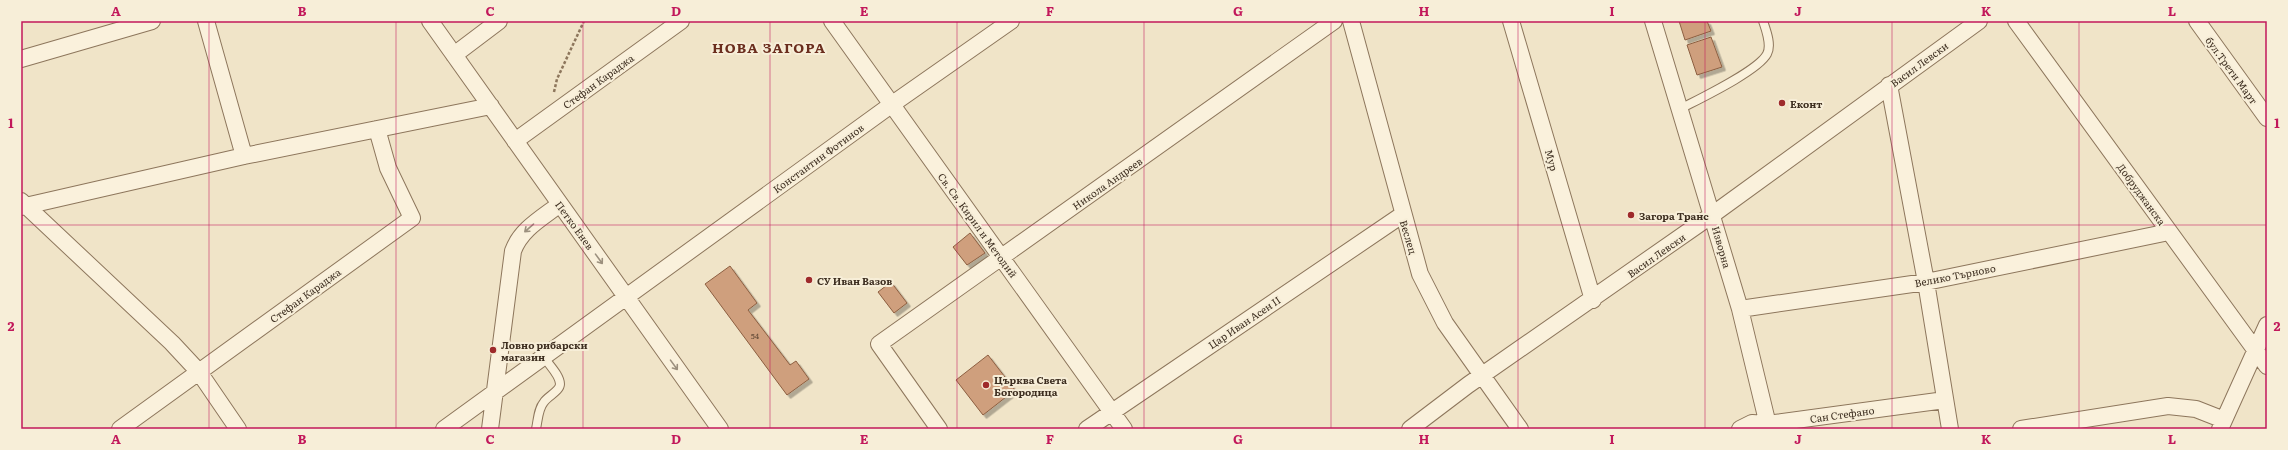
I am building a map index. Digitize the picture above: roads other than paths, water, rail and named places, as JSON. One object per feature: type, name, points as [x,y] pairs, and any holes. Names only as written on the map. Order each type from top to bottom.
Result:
[{"type":"street","points":[[21,59],[152,21]]},
{"type":"street","points":[[206,21],[244,156]]},
{"type":"street","name":"Петко Енев","points":[[430,21],[720,429]]},
{"type":"street","points":[[454,55],[499,21]]},
{"type":"street","name":"Стефан Караджа","points":[[515,141],[681,21]]},
{"type":"street","name":"Св. Св. Кирил и Методий","points":[[832,21],[1124,429]]},
{"type":"street","name":"Константин Фотинов","points":[[444,429],[891,105],[1011,21]]},
{"type":"street","name":"Никола Андреев","points":[[939,429],[879,344],[1334,21]]},
{"type":"street","name":"Веслец","points":[[1351,21],[1402,215],[1420,274],[1445,323],[1520,429]]},
{"type":"street","name":"Мур","points":[[1511,21],[1593,300]]},
{"type":"street","name":"Изворна","points":[[1653,21],[1740,309],[1768,426]]},
{"type":"street","name":"Васил Левски","points":[[1410,429],[1482,376],[1593,300],[1712,215],[1979,21]]},
{"type":"street","name":"Добруджанска","points":[[2016,21],[2267,366]]},
{"type":"street","name":"бул.Трети Март","points":[[2196,21],[2267,118]]},
{"type":"street","points":[[1889,85],[1926,282],[1950,429]]},
{"type":"street","points":[[22,205],[244,156],[491,106]]},
{"type":"street","name":"Стефан Караджа","points":[[120,429],[412,218],[388,168],[377,129]]},
{"type":"street","points":[[490,429],[496,392],[513,251],[517,240],[528,229],[560,204]]},
{"type":"street","points":[[22,205],[172,343],[199,372],[238,429]]},
{"type":"street","name":"Цар Иван Асен II","points":[[1087,429],[1402,215]]},
{"type":"street","name":"Велико Търново","points":[[1740,309],[1926,282],[2169,232]]},
{"type":"street","points":[[2021,429],[2168,406],[2196,409],[2222,424],[2267,325]]},
{"type":"street","name":"Сан Стефано","points":[[1740,429],[1752,423],[1768,426],[1945,400]]},
{"type":"lane","points":[[1680,109],[1757,66],[1768,54],[1768,36],[1763,21]]},
{"type":"lane","points":[[536,429],[539,411],[543,403],[559,389],[560,384],[559,379],[544,357]]},
{"type":"place","name":"Еконт","points":[[1782,103]]},
{"type":"place","name":"Загора Транс","points":[[1631,215]]},
{"type":"place","name":"СУ Иван Вазов","points":[[809,280]]},
{"type":"place","name":"Ловно рибарски магазин","points":[[493,350]]},
{"type":"place","name":"Църква Света Богородица","points":[[986,385]]},
{"type":"district","name":"НОВА ЗАГОРА","points":[[769,47]]}]
